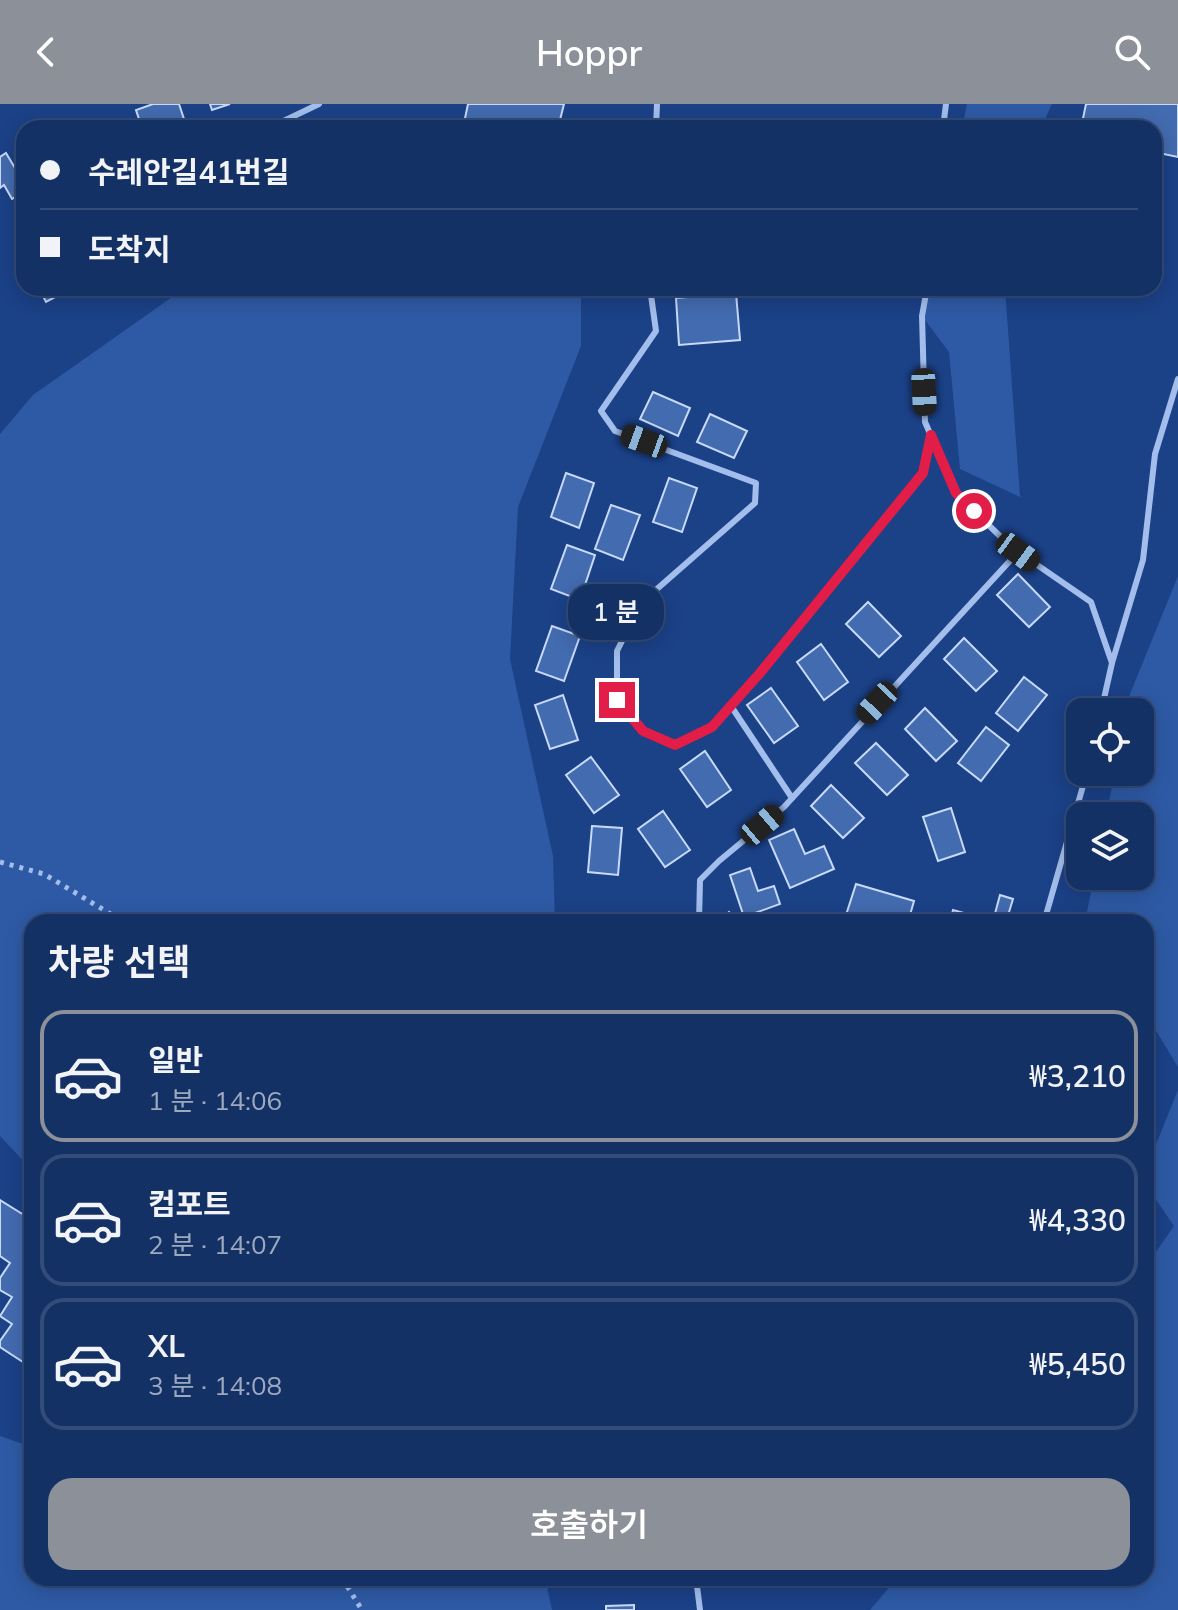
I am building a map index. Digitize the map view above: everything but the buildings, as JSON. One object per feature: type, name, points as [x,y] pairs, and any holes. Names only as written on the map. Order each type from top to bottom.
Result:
[{"type":"lane","points":[[286,120],[319,104]]},
{"type":"lane","points":[[651,296],[656,331],[601,411],[615,431],[756,483],[755,503],[641,603],[617,651],[617,700],[643,731],[675,745],[712,727],[760,673],[923,473],[931,435]]},
{"type":"lane","points":[[926,296],[922,316],[925,422],[956,493],[1018,552],[1091,602],[1112,663]]},
{"type":"lane","points":[[1104,698],[1143,560],[1155,454],[1178,379]]},
{"type":"lane","points":[[699,914],[700,880],[792,798],[1018,552]]},
{"type":"lane","points":[[731,706],[792,798]]},
{"type":"lane","points":[[1046,914],[1083,786]]},
{"type":"lane","points":[[697,1586],[700,1610]]},
{"type":"path","points":[[0,862],[44,874],[111,914]]},
{"type":"path","points":[[347,1586],[362,1610]]},
{"type":"shaded area","points":[[967,104],[1052,104],[1045,120],[964,120]]},
{"type":"shaded area","points":[[174,296],[581,296],[581,346],[518,507],[510,659],[553,856],[555,914],[24,914],[24,1162],[0,1136],[0,434],[33,395]]},
{"type":"shaded area","points":[[926,296],[1006,296],[1020,497],[960,469],[949,352],[922,316]]},
{"type":"shaded area","points":[[1178,576],[1178,1067],[1154,1027],[1154,914],[1087,914],[1091,890],[1154,890],[1154,802],[1109,802],[1112,786],[1154,786],[1154,698],[1129,698]]},
{"type":"shaded area","points":[[1178,1090],[1178,1610],[870,1610],[890,1586],[1154,1586],[1154,1255],[1174,1226],[1154,1197],[1154,1149]]},
{"type":"shaded area","points":[[0,1436],[24,1444],[24,1586],[547,1586],[552,1610],[0,1610]]},
{"type":"route","points":[[617,700],[643,731],[675,745],[712,727],[760,673],[923,473],[931,435],[956,493],[974,511]]}]
